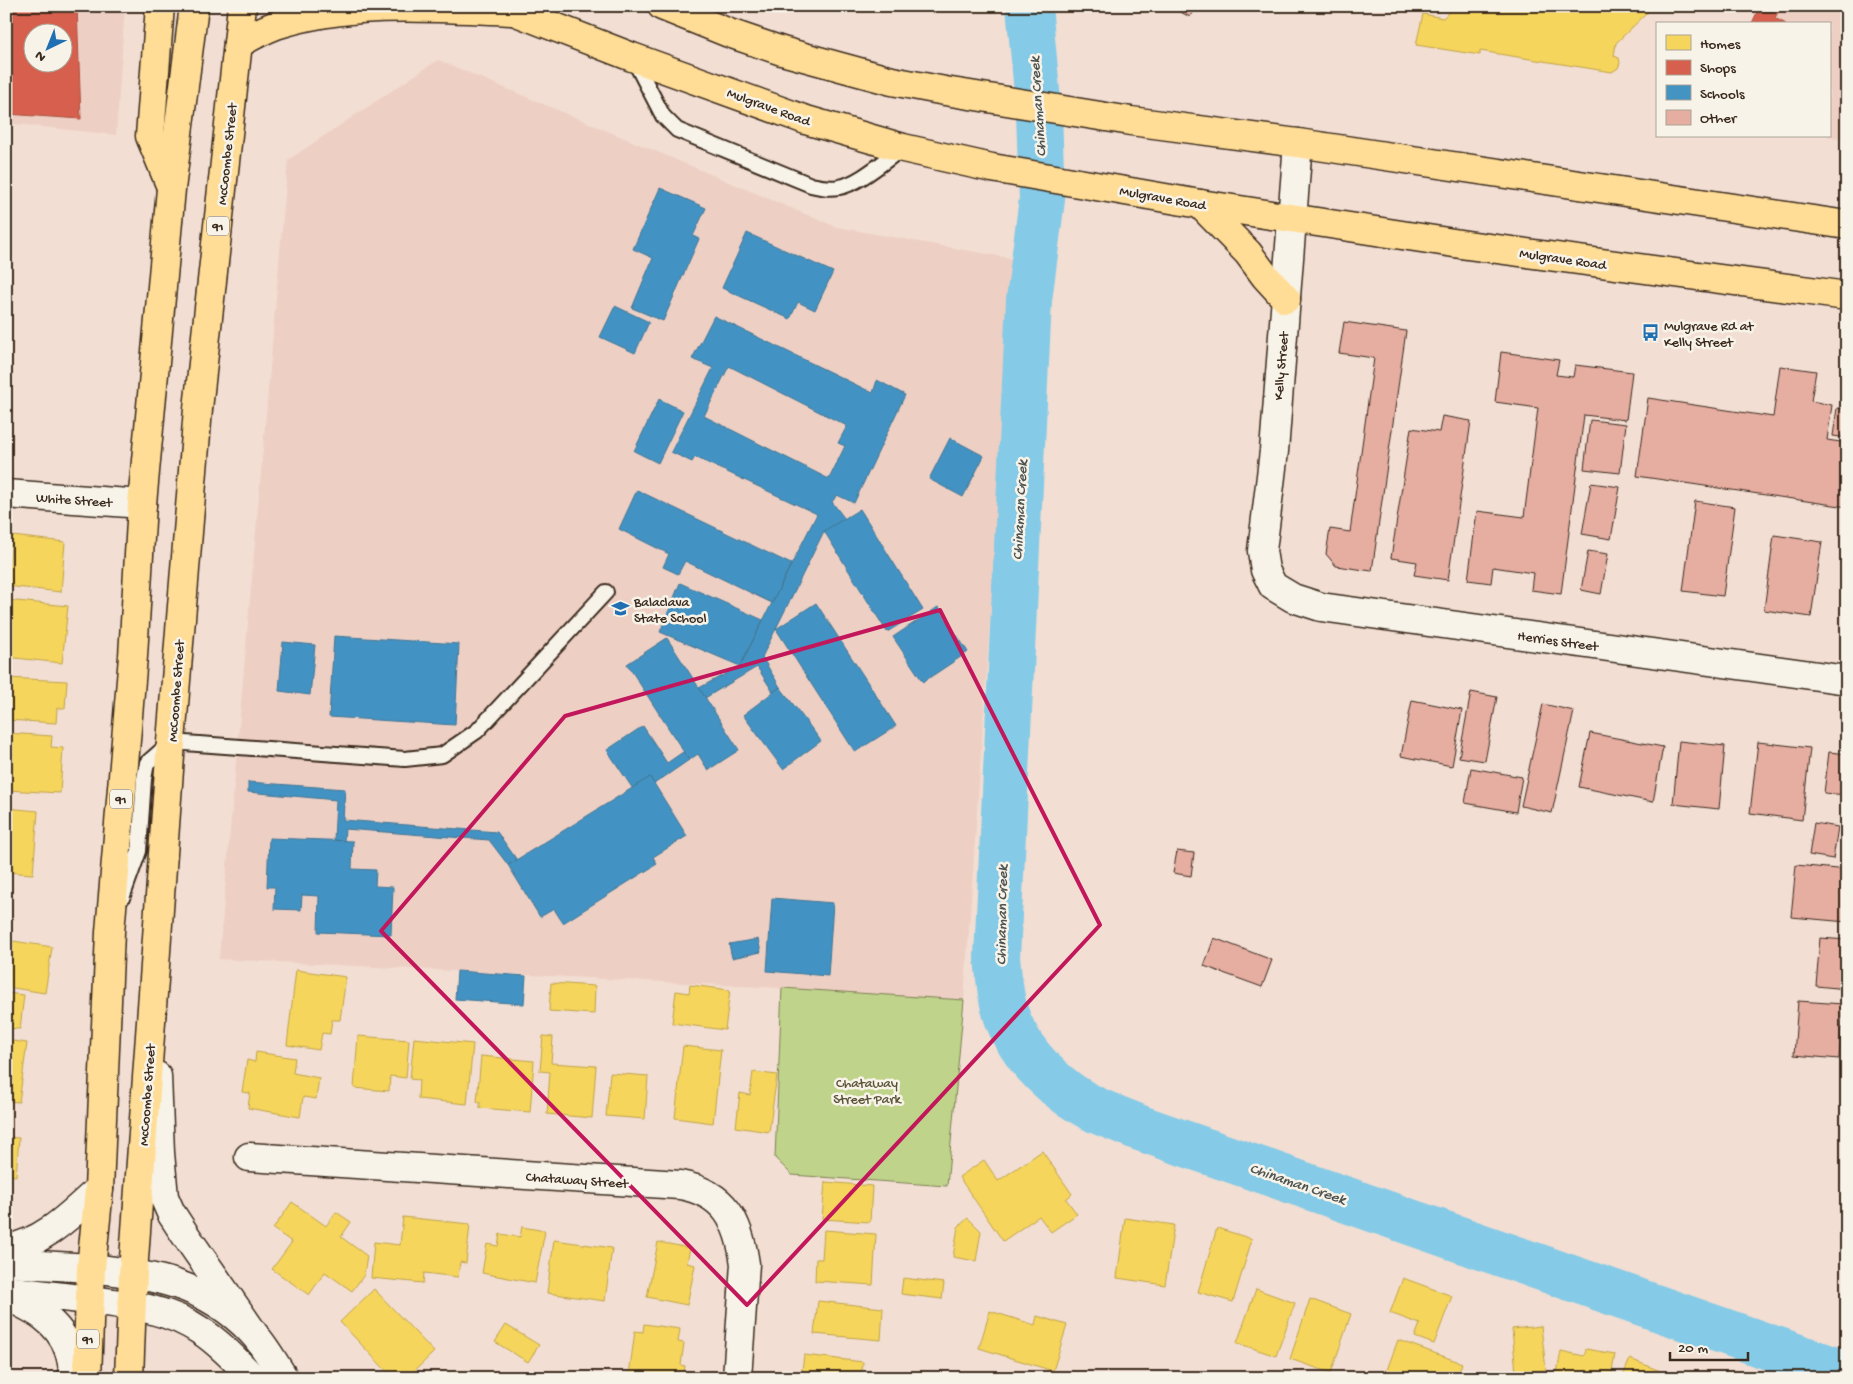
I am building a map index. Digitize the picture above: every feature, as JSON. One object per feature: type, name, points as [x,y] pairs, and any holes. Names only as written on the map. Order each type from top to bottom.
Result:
[{"type":"main road","points":[[160,6],[150,136],[171,189]]},
{"type":"main road","name":"91","points":[[87,1378],[91,1268],[99,1189],[110,932],[133,656],[142,504],[171,189],[194,6]]},
{"type":"main road","name":"McCoombe Street","points":[[128,1378],[133,1273],[171,742],[198,409],[242,6]]},
{"type":"main road","name":"Mulgrave Road","points":[[238,44],[274,26],[344,9],[394,6],[506,8],[632,57],[806,120],[903,148],[1014,172],[1200,204],[1467,245],[1847,296]]},
{"type":"main road","points":[[662,6],[782,51],[910,84],[1064,110],[1298,143],[1847,226]]},
{"type":"main road","points":[[1200,204],[1248,253],[1265,276],[1286,299]]},
{"type":"street","name":"Kelly Street","points":[[1273,586],[1265,570],[1262,551],[1274,451],[1298,143]]},
{"type":"street","name":"White Street","points":[[6,494],[142,504]]},
{"type":"street","name":"Herries Street","points":[[1273,586],[1292,598],[1321,607],[1847,680]]},
{"type":"street","points":[[154,982],[160,1153],[164,1196],[171,1213],[184,1233],[284,1378]]},
{"type":"street","name":"Chataway Street","points":[[248,1157],[680,1185],[705,1193],[718,1200],[727,1212],[736,1228],[742,1246],[745,1264],[737,1378]]},
{"type":"street","points":[[6,1249],[29,1242],[44,1234],[63,1221],[99,1189]]},
{"type":"street","points":[[6,1263],[91,1268],[133,1273],[174,1283],[201,1293],[220,1303],[252,1332]]},
{"type":"street","points":[[6,1290],[132,1305],[167,1314],[202,1331],[221,1346],[253,1378]]},
{"type":"street","points":[[6,1296],[37,1311],[52,1323],[69,1350],[74,1378]]},
{"type":"lane","points":[[632,57],[664,116],[677,130],[811,185],[824,188],[852,183],[903,148]]},
{"type":"lane","points":[[110,932],[138,851],[147,763],[171,742],[405,759],[442,755],[477,731],[606,592]]},
{"type":"highlighted area","points":[[940,610],[1100,925],[747,1305],[381,931],[565,716]]},
{"type":"shaded area","points":[[6,6],[125,6],[116,135],[6,123]]},
{"type":"shaded area","points":[[1760,6],[1847,6],[1847,139],[1830,137],[1830,22],[1753,22]]},
{"type":"shaded area","name":"Balaclava State School","points":[[438,60],[836,227],[1015,259],[964,1000],[782,988],[219,959],[288,160]]},
{"type":"green space","name":"Chataway Street Park","points":[[782,988],[964,1000],[947,1186],[792,1175],[775,1158]]},
{"type":"building: Homes","points":[[1455,6],[1670,6],[1661,10],[1651,9],[1616,43],[1614,56],[1619,58],[1620,63],[1618,68],[1612,72],[1480,51],[1480,55],[1416,45],[1423,14],[1443,18]]},
{"type":"building: Homes","points":[[12,536],[65,542],[61,592],[7,586]]},
{"type":"building: Homes","points":[[6,600],[68,606],[62,663],[6,657]]},
{"type":"building: Homes","points":[[6,678],[67,681],[65,708],[57,708],[56,723],[6,720]]},
{"type":"building: Homes","points":[[6,733],[52,736],[51,747],[63,748],[60,793],[6,790]]},
{"type":"building: Homes","points":[[6,808],[38,811],[33,874],[6,872]]},
{"type":"building: Homes","points":[[13,941],[52,947],[45,993],[7,987]]},
{"type":"building: Homes","points":[[296,970],[346,977],[340,1020],[332,1020],[330,1034],[322,1033],[319,1050],[287,1045]]},
{"type":"building: Homes","points":[[551,983],[595,986],[594,1014],[549,1011]]},
{"type":"building: Homes","points":[[690,985],[730,990],[725,1030],[672,1023],[676,991],[689,993]]},
{"type":"building: Homes","points":[[6,993],[24,995],[20,1029],[6,1028]]},
{"type":"building: Homes","points":[[358,1036],[409,1040],[406,1078],[390,1076],[389,1091],[354,1088]]},
{"type":"building: Homes","points":[[543,1036],[553,1037],[551,1063],[596,1066],[592,1118],[547,1114],[550,1072],[540,1071]]},
{"type":"building: Homes","points":[[414,1038],[473,1044],[467,1104],[418,1099],[419,1080],[410,1079]]},
{"type":"building: Homes","points":[[6,1040],[27,1043],[19,1102],[6,1101]]},
{"type":"building: Homes","points":[[683,1046],[721,1050],[713,1123],[675,1118]]},
{"type":"building: Homes","points":[[256,1052],[295,1058],[293,1073],[319,1078],[316,1099],[303,1097],[300,1117],[248,1108],[250,1093],[242,1092],[247,1060],[255,1062]]},
{"type":"building: Homes","points":[[481,1056],[534,1061],[530,1112],[480,1108],[480,1102],[477,1102]]},
{"type":"building: Homes","points":[[753,1072],[777,1075],[769,1132],[736,1127],[740,1093],[750,1095]]},
{"type":"building: Homes","points":[[610,1073],[648,1076],[645,1119],[606,1116]]},
{"type":"building: Homes","points":[[6,1137],[19,1138],[16,1176],[6,1175]]},
{"type":"building: Homes","points":[[1042,1151],[1072,1194],[1066,1199],[1077,1214],[1051,1232],[1039,1216],[1003,1241],[959,1177],[984,1160],[998,1181]]},
{"type":"building: Homes","points":[[825,1182],[872,1186],[870,1222],[822,1219]]},
{"type":"building: Homes","points":[[292,1202],[326,1226],[336,1212],[351,1222],[341,1237],[367,1256],[364,1275],[352,1291],[325,1272],[309,1295],[272,1269],[292,1242],[273,1229]]},
{"type":"building: Homes","points":[[403,1217],[470,1224],[466,1263],[460,1262],[458,1277],[424,1273],[423,1283],[371,1278],[374,1242],[400,1245]]},
{"type":"building: Homes","points":[[968,1218],[981,1231],[976,1261],[953,1257],[958,1227]]},
{"type":"building: Homes","points":[[1125,1218],[1174,1225],[1165,1285],[1117,1278]]},
{"type":"building: Homes","points":[[522,1227],[545,1231],[535,1283],[482,1273],[487,1244],[498,1246],[500,1234],[520,1237]]},
{"type":"building: Homes","points":[[1217,1228],[1252,1239],[1233,1302],[1198,1292]]},
{"type":"building: Homes","points":[[824,1230],[876,1234],[873,1285],[815,1281],[816,1259],[822,1259]]},
{"type":"building: Homes","points":[[554,1240],[612,1248],[605,1301],[547,1293]]},
{"type":"building: Homes","points":[[658,1242],[690,1248],[687,1263],[695,1265],[687,1305],[647,1297]]},
{"type":"building: Homes","points":[[903,1278],[944,1283],[942,1299],[901,1294]]},
{"type":"building: Homes","points":[[1403,1278],[1452,1296],[1434,1344],[1415,1337],[1420,1324],[1390,1313]]},
{"type":"building: Homes","points":[[374,1289],[434,1352],[407,1378],[393,1378],[340,1322]]},
{"type":"building: Homes","points":[[1256,1289],[1295,1303],[1276,1356],[1237,1343]]},
{"type":"building: Homes","points":[[1310,1299],[1351,1314],[1331,1373],[1290,1359]]},
{"type":"building: Homes","points":[[818,1301],[883,1308],[881,1340],[814,1334]]},
{"type":"building: Homes","points":[[990,1311],[1035,1325],[1037,1316],[1067,1325],[1053,1371],[979,1348]]},
{"type":"building: Homes","points":[[644,1324],[680,1329],[678,1342],[684,1343],[681,1365],[685,1366],[683,1378],[652,1378],[629,1375],[635,1331],[643,1332]]},
{"type":"building: Homes","points":[[506,1325],[539,1345],[528,1362],[495,1342]]},
{"type":"building: Homes","points":[[1541,1326],[1546,1370],[1516,1373],[1512,1329]]},
{"type":"building: Homes","points":[[1398,1340],[1462,1363],[1457,1378],[1384,1378]]},
{"type":"building: Homes","points":[[1586,1349],[1615,1354],[1611,1378],[1556,1378],[1561,1351],[1584,1356]]},
{"type":"building: Homes","points":[[804,1355],[863,1362],[861,1378],[801,1378]]},
{"type":"building: Homes","points":[[1630,1359],[1678,1378],[1622,1378]]},
{"type":"building: Shops","points":[[6,6],[77,6],[81,119],[6,114]]},
{"type":"building: Shops","points":[[1760,6],[1781,6],[1775,18],[1782,22],[1752,22]]},
{"type":"building: Schools","points":[[660,188],[706,208],[693,236],[699,239],[663,321],[632,308],[653,258],[633,249]]},
{"type":"building: Schools","points":[[747,233],[833,272],[815,310],[798,302],[790,319],[722,288]]},
{"type":"building: Schools","points":[[615,306],[649,322],[635,353],[600,337]]},
{"type":"building: Schools","points":[[714,316],[873,393],[877,380],[905,395],[854,503],[837,495],[832,502],[845,519],[824,531],[762,657],[780,687],[773,692],[757,667],[705,698],[699,688],[740,666],[817,514],[695,457],[692,462],[671,452],[713,368],[692,359]],"holes":[[[729,366],[847,426],[838,443],[845,446],[829,479],[704,416]]]},
{"type":"building: Schools","points":[[659,399],[683,411],[658,463],[634,451]]},
{"type":"building: Schools","points":[[950,438],[984,456],[963,497],[929,479]]},
{"type":"building: Schools","points":[[637,490],[791,564],[772,603],[685,561],[678,574],[663,567],[669,554],[619,529]]},
{"type":"building: Schools","points":[[860,509],[923,610],[887,632],[824,531]]},
{"type":"building: Schools","points":[[680,583],[763,620],[740,666],[660,632]]},
{"type":"building: Schools","points":[[816,603],[896,726],[855,752],[776,629]]},
{"type":"building: Schools","points":[[938,607],[968,652],[923,682],[893,637]]},
{"type":"building: Schools","points":[[334,636],[459,644],[455,725],[329,717]]},
{"type":"building: Schools","points":[[667,638],[739,750],[708,770],[698,754],[689,760],[627,664]]},
{"type":"building: Schools","points":[[283,642],[315,645],[310,695],[279,691]]},
{"type":"building: Schools","points":[[780,687],[821,741],[783,769],[743,715]]},
{"type":"building: Schools","points":[[643,726],[667,763],[683,752],[689,760],[654,784],[650,777],[633,789],[607,750]]},
{"type":"building: Schools","points":[[650,777],[687,836],[653,857],[657,864],[563,923],[554,909],[540,917],[508,865]]},
{"type":"building: Schools","points":[[248,782],[345,789],[343,820],[497,832],[517,860],[508,865],[489,840],[345,829],[344,841],[334,840],[336,800],[248,792]]},
{"type":"building: Schools","points":[[269,838],[353,841],[352,869],[376,870],[375,886],[393,887],[391,935],[318,932],[319,896],[302,895],[301,910],[274,909],[275,887],[267,887]]},
{"type":"building: Schools","points":[[772,898],[833,903],[828,976],[767,971]]},
{"type":"building: Schools","points":[[758,939],[761,952],[732,958],[729,944]]},
{"type":"building: Schools","points":[[457,971],[526,976],[524,1004],[455,999]]},
{"type":"building: Other","points":[[1169,6],[1195,6],[1190,17]]},
{"type":"building: Other","points":[[1344,322],[1406,331],[1372,571],[1336,566],[1326,554],[1330,529],[1350,532],[1374,358],[1339,353]]},
{"type":"building: Other","points":[[1501,352],[1559,360],[1556,375],[1573,377],[1575,365],[1632,372],[1626,420],[1584,415],[1561,594],[1531,590],[1533,573],[1493,567],[1491,583],[1468,580],[1477,511],[1524,517],[1538,408],[1495,402]]},
{"type":"building: Other","points":[[1780,366],[1816,371],[1811,401],[1832,405],[1827,440],[1847,443],[1847,507],[1637,476],[1648,398],[1773,417]]},
{"type":"building: Other","points":[[1837,408],[1847,409],[1847,438],[1833,436]]},
{"type":"building: Other","points":[[1442,416],[1471,421],[1448,580],[1414,575],[1417,562],[1391,558],[1411,428],[1439,432]]},
{"type":"building: Other","points":[[1590,420],[1626,424],[1620,473],[1584,469]]},
{"type":"building: Other","points":[[1591,483],[1620,487],[1611,539],[1582,534]]},
{"type":"building: Other","points":[[1695,501],[1735,507],[1723,596],[1683,591]]},
{"type":"building: Other","points":[[1774,535],[1822,542],[1811,617],[1764,610]]},
{"type":"building: Other","points":[[1588,551],[1608,554],[1601,594],[1581,590]]},
{"type":"building: Other","points":[[1471,692],[1497,697],[1485,761],[1459,757]]},
{"type":"building: Other","points":[[1412,700],[1462,710],[1452,766],[1401,756]]},
{"type":"building: Other","points":[[1543,704],[1574,711],[1552,813],[1521,806]]},
{"type":"building: Other","points":[[1590,733],[1663,747],[1653,802],[1579,787]]},
{"type":"building: Other","points":[[1679,741],[1725,746],[1719,809],[1673,804]]},
{"type":"building: Other","points":[[1758,742],[1810,748],[1802,820],[1750,813]]},
{"type":"building: Other","points":[[1829,752],[1847,754],[1847,795],[1824,793]]},
{"type":"building: Other","points":[[1471,768],[1522,777],[1516,812],[1465,803]]},
{"type":"building: Other","points":[[1814,823],[1838,827],[1833,859],[1809,855]]},
{"type":"building: Other","points":[[1177,851],[1194,853],[1191,876],[1173,873]]},
{"type":"building: Other","points":[[1796,865],[1847,870],[1847,922],[1791,917]]},
{"type":"building: Other","points":[[1214,938],[1272,960],[1262,987],[1204,966]]},
{"type":"building: Other","points":[[1820,938],[1847,940],[1847,989],[1816,986]]},
{"type":"building: Other","points":[[1798,1001],[1843,1004],[1839,1059],[1794,1055]]},
{"type":"waterway","name":"Chinaman Creek","points":[[1029,6],[1039,113],[1042,199],[1029,300],[997,957],[1000,987],[1005,1010],[1022,1046],[1044,1073],[1069,1094],[1098,1111],[1140,1128],[1847,1374]]},
{"type":"place","name":"Mulgrave Rd at Kelly Street","points":[[1650,333]]},
{"type":"place","name":"Balaclava State School","points":[[620,609]]}]
